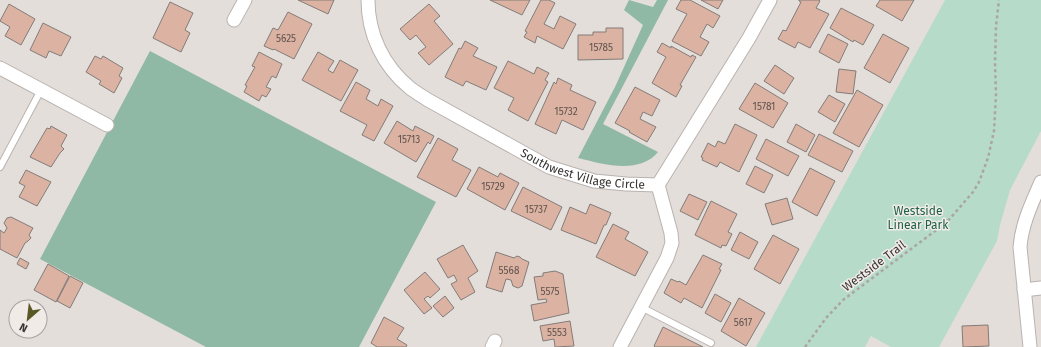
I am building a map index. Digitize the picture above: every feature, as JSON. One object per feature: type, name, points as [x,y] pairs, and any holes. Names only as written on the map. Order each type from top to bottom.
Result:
[{"type":"street","points":[[234,20],[245,0]]},
{"type":"street","name":"Southwest Village Circle","points":[[368,0],[372,31],[376,44],[393,72],[410,88],[550,167],[594,181],[626,184],[658,184],[749,38],[770,0]]},
{"type":"street","points":[[0,68],[107,125]]},
{"type":"street","points":[[1030,347],[1020,262],[1021,236],[1027,213],[1041,182]]},
{"type":"street","points":[[620,347],[667,258],[672,243],[671,233],[658,184]]},
{"type":"street","points":[[1024,290],[1041,288]]},
{"type":"lane","points":[[0,167],[41,90]]},
{"type":"lane","points":[[641,307],[711,343]]},
{"type":"path","name":"Westside Trail","points":[[805,347],[826,318],[842,300],[947,222],[973,192],[979,182],[988,158],[994,131],[996,95],[996,26],[999,0]]},
{"type":"green space","points":[[629,0],[653,7],[657,0],[668,0],[603,124],[658,152],[650,159],[641,163],[631,166],[620,166],[578,158],[615,87],[643,25],[624,10]]},
{"type":"green space","name":"Westside Linear Park","points":[[945,0],[1041,0],[1041,131],[1010,190],[997,241],[939,347],[891,347],[871,336],[865,347],[756,347]]},
{"type":"green space","points":[[150,51],[436,202],[359,347],[206,347],[40,259]]},
{"type":"building","points":[[298,0],[334,0],[328,14]]},
{"type":"building","points":[[490,0],[530,0],[522,15]]},
{"type":"building","points":[[541,0],[549,0],[555,3],[544,24],[554,29],[560,16],[576,24],[563,49],[537,36],[535,43],[524,37],[527,32],[525,31]]},
{"type":"building","points":[[681,0],[690,0],[720,16],[713,28],[707,24],[700,37],[709,42],[701,56],[672,41],[687,14],[676,9]]},
{"type":"building","points":[[701,0],[723,0],[718,9]]},
{"type":"building","points":[[799,0],[819,0],[820,1],[816,8],[829,14],[810,48],[798,42],[795,48],[778,39],[783,30],[786,31],[801,2]]},
{"type":"building","points":[[880,0],[914,0],[902,21],[876,6]]},
{"type":"building","points":[[170,2],[193,13],[185,30],[190,33],[181,52],[153,38]]},
{"type":"building","points":[[9,4],[35,19],[21,45],[5,36],[10,27],[0,21]]},
{"type":"building","points":[[429,4],[440,16],[434,21],[453,44],[429,65],[418,53],[426,47],[416,35],[410,40],[400,29]]},
{"type":"building","points":[[841,8],[874,25],[863,45],[854,40],[853,42],[830,28]]},
{"type":"building","points":[[288,12],[312,24],[294,59],[274,49],[273,50],[264,46],[273,28],[278,30]]},
{"type":"building","points":[[43,23],[71,37],[61,56],[49,51],[46,58],[30,50]]},
{"type":"building","points":[[606,28],[623,28],[623,59],[578,60],[578,35],[593,35],[593,32],[606,32]]},
{"type":"building","points":[[828,34],[848,44],[839,63],[819,52]]},
{"type":"building","points":[[883,34],[909,48],[890,83],[864,68]]},
{"type":"building","points":[[465,41],[478,48],[473,56],[497,67],[486,90],[466,81],[463,86],[445,77],[459,48],[461,49]]},
{"type":"building","points":[[662,43],[671,48],[671,46],[691,57],[692,55],[696,57],[680,85],[682,86],[676,97],[652,83],[666,57],[657,52]]},
{"type":"building","points":[[259,52],[282,64],[276,78],[272,76],[266,87],[271,89],[266,97],[262,95],[259,101],[244,92],[247,86],[245,85],[255,67],[252,66]]},
{"type":"building","points":[[318,52],[334,61],[328,70],[333,73],[340,60],[358,70],[341,101],[302,80]]},
{"type":"building","points":[[95,56],[101,59],[103,56],[123,68],[119,76],[122,78],[114,93],[99,84],[101,81],[86,72]]},
{"type":"building","points":[[508,61],[534,74],[537,67],[549,73],[545,80],[548,82],[528,121],[508,110],[514,98],[494,88]]},
{"type":"building","points":[[775,65],[794,78],[784,94],[764,81]]},
{"type":"building","points":[[839,69],[856,71],[853,94],[836,92]]},
{"type":"building","points":[[558,78],[572,85],[570,90],[596,102],[583,130],[562,120],[556,134],[535,124],[554,82],[556,84]]},
{"type":"building","points":[[356,82],[370,90],[366,99],[378,106],[381,99],[393,106],[374,141],[362,135],[367,125],[340,111]]},
{"type":"building","points":[[755,83],[788,103],[773,128],[739,109]]},
{"type":"building","points":[[635,87],[660,100],[652,116],[643,112],[640,119],[656,127],[647,142],[615,123]]},
{"type":"building","points":[[857,90],[883,105],[859,147],[833,133]]},
{"type":"building","points":[[829,95],[845,104],[835,122],[818,112]]},
{"type":"building","points":[[397,121],[413,131],[415,126],[434,136],[430,144],[428,142],[416,162],[384,143]]},
{"type":"building","points":[[735,124],[757,135],[739,172],[720,162],[717,167],[702,160],[703,158],[701,157],[708,143],[715,147],[718,141],[725,144]]},
{"type":"building","points":[[796,124],[815,135],[806,152],[787,142]]},
{"type":"building","points":[[51,126],[67,135],[61,146],[64,149],[51,167],[30,157],[47,128],[50,129]]},
{"type":"building","points":[[819,134],[853,151],[842,172],[808,155]]},
{"type":"building","points":[[438,138],[458,149],[452,160],[471,170],[456,197],[417,177]]},
{"type":"building","points":[[766,139],[799,156],[788,176],[756,159]]},
{"type":"building","points":[[755,166],[773,175],[764,193],[746,184]]},
{"type":"building","points":[[479,167],[498,177],[500,173],[519,183],[505,210],[467,189]]},
{"type":"building","points":[[810,168],[835,181],[817,216],[792,202]]},
{"type":"building","points":[[26,170],[51,182],[37,206],[19,197],[25,186],[19,183]]},
{"type":"building","points":[[523,187],[562,207],[551,230],[511,211]]},
{"type":"building","points":[[689,194],[707,202],[698,220],[680,211]]},
{"type":"building","points":[[787,198],[793,219],[772,225],[765,204]]},
{"type":"building","points":[[711,201],[737,214],[728,232],[732,234],[726,246],[722,245],[721,248],[695,235]]},
{"type":"building","points":[[590,204],[611,213],[596,244],[561,230],[570,207],[586,214]]},
{"type":"building","points":[[11,217],[33,228],[29,235],[31,238],[25,243],[17,258],[0,249],[0,230],[4,233],[7,228],[4,223],[7,218]]},
{"type":"building","points":[[613,224],[629,232],[625,239],[648,252],[635,276],[596,257]]},
{"type":"building","points":[[740,232],[758,242],[749,259],[731,250]]},
{"type":"building","points":[[773,235],[799,249],[780,284],[754,269]]},
{"type":"building","points":[[463,245],[478,271],[468,278],[475,292],[461,300],[451,284],[457,281],[454,275],[448,278],[437,259]]},
{"type":"building","points":[[496,252],[514,258],[517,256],[529,262],[522,286],[518,288],[513,286],[511,280],[506,279],[502,292],[486,287]]},
{"type":"building","points":[[703,255],[722,264],[719,269],[721,270],[702,308],[684,298],[681,303],[664,293],[671,279],[686,285]]},
{"type":"building","points":[[20,258],[29,263],[26,269],[17,264]]},
{"type":"building","points":[[48,264],[69,276],[56,302],[34,290]]},
{"type":"building","points":[[555,271],[563,274],[569,313],[534,321],[531,305],[547,302],[546,299],[538,300],[534,277],[543,276],[543,273]]},
{"type":"building","points":[[425,272],[440,289],[430,298],[428,296],[424,299],[432,308],[424,314],[404,290]]},
{"type":"building","points":[[70,276],[83,283],[70,308],[57,301]]},
{"type":"building","points":[[715,294],[731,303],[721,322],[705,313]]},
{"type":"building","points":[[445,296],[454,308],[443,317],[433,306]]},
{"type":"building","points":[[739,298],[765,313],[746,346],[721,331]]},
{"type":"building","points":[[384,317],[404,328],[397,339],[407,345],[406,347],[377,347],[371,343]]},
{"type":"building","points":[[570,321],[574,346],[555,347],[554,339],[543,341],[540,326]]},
{"type":"building","points":[[988,325],[989,346],[963,347],[962,326]]},
{"type":"building","points":[[663,327],[703,347],[655,347],[654,346]]}]
